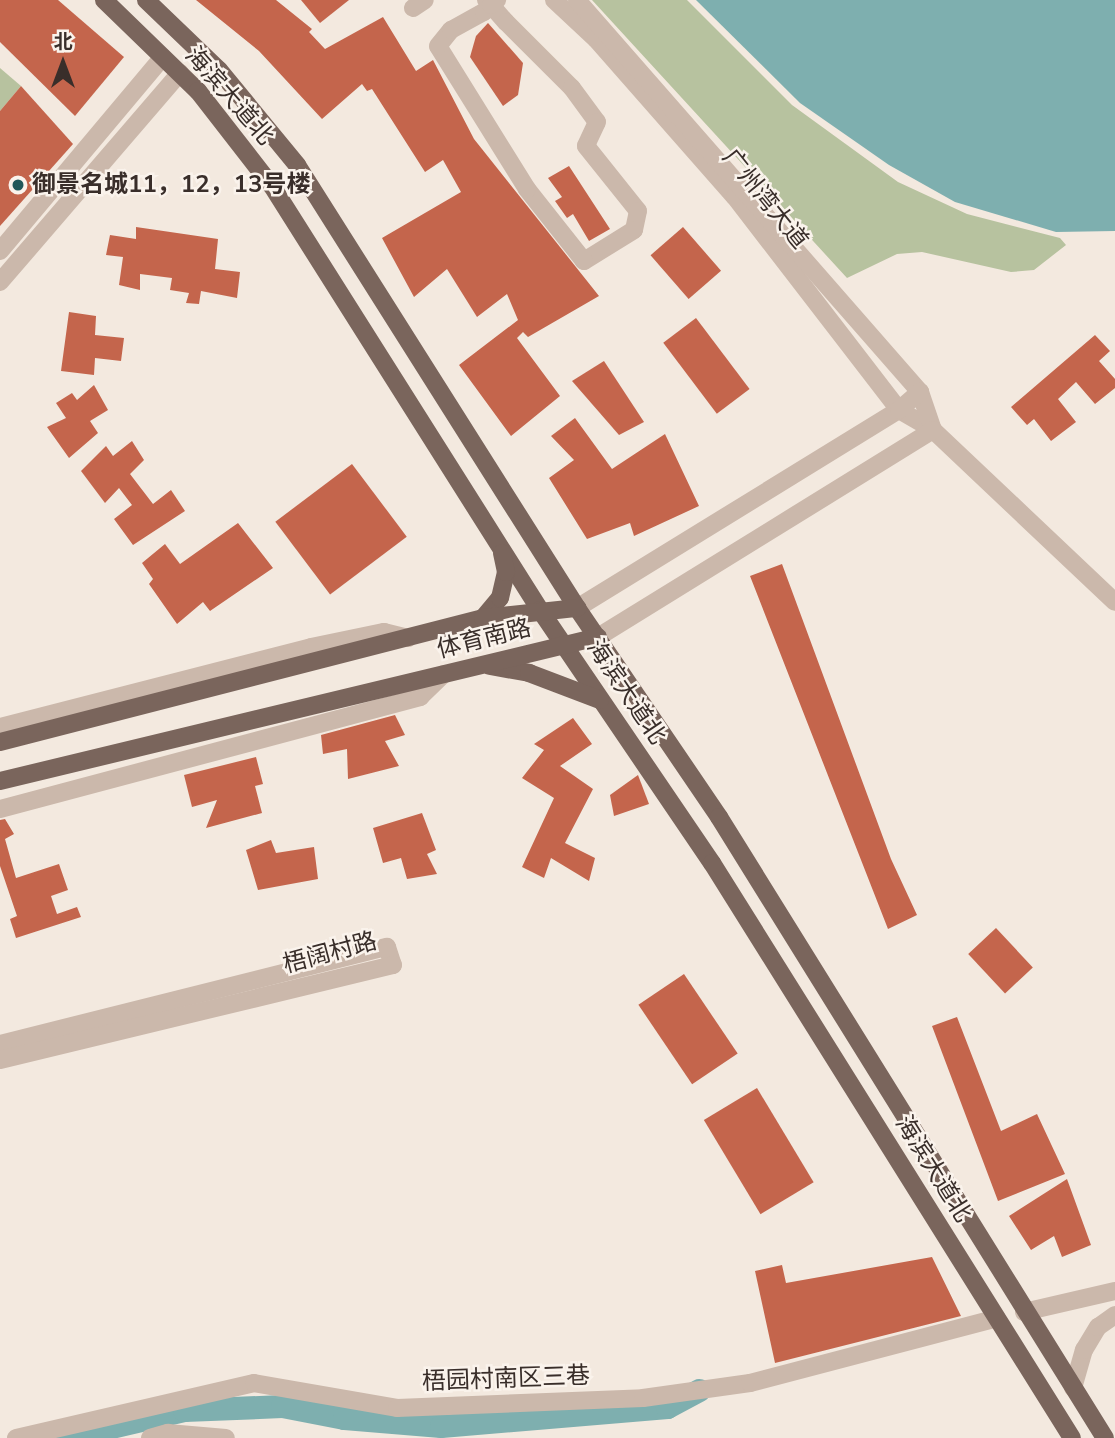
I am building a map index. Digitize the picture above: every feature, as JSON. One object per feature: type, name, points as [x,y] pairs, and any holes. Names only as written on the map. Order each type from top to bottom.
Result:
[{"type":"main road","name":"海滨大道北","points":[[104,0],[180,73],[272,186],[499,540],[540,610],[712,863],[1072,1438]]},
{"type":"main road","name":"海滨大道北","points":[[146,0],[219,70],[297,165],[577,608],[719,817],[1024,1312],[1105,1438]]},
{"type":"main road","points":[[483,618],[500,598],[506,572],[499,540]]},
{"type":"main road","name":"体育南路","points":[[0,742],[483,618],[577,608]]},
{"type":"main road","name":"体育南路","points":[[0,781],[597,636]]},
{"type":"main road","points":[[483,664],[528,673],[603,702]]},
{"type":"street","name":"广州湾大道","points":[[554,0],[596,39],[735,197],[899,410],[933,430],[1115,602]]},
{"type":"street","name":"广州湾大道","points":[[577,0],[920,392],[933,430]]},
{"type":"street","points":[[492,2],[572,88],[597,122],[586,146],[638,211],[634,230],[584,261],[527,189],[438,46],[451,30],[492,2]]},
{"type":"street","points":[[0,251],[163,57]]},
{"type":"street","points":[[0,282],[180,73]]},
{"type":"street","name":"体育南路","points":[[577,608],[899,410],[920,392]]},
{"type":"street","name":"体育南路","points":[[597,636],[933,430]]},
{"type":"street","points":[[0,727],[311,647],[384,632],[408,638]]},
{"type":"street","points":[[0,810],[420,697],[444,674]]},
{"type":"street","name":"梧阔村路","points":[[0,1044],[387,947],[393,965],[0,1060]]},
{"type":"street","points":[[1024,1312],[1115,1290]]},
{"type":"street","points":[[1073,1388],[1084,1350],[1098,1327],[1115,1315]]},
{"type":"street","name":"梧园村南区三巷","points":[[16,1438],[254,1383],[397,1408],[643,1398],[750,1383],[997,1318]]},
{"type":"street","points":[[150,1438],[168,1433],[226,1438]]},
{"type":"green space","points":[[592,0],[687,0],[792,105],[898,182],[967,214],[1060,238],[1066,245],[1034,270],[1011,272],[922,252],[897,254],[847,278]]},
{"type":"green space","points":[[0,68],[21,86],[0,111]]},
{"type":"water","points":[[696,0],[1115,0],[1115,231],[1056,232],[955,202],[889,165],[800,103]]},
{"type":"building","points":[[0,0],[58,0],[124,57],[75,116],[0,42]]},
{"type":"building","points":[[196,0],[276,0],[312,29],[309,32],[325,49],[383,17],[416,71],[433,60],[474,139],[599,296],[528,337],[523,332],[517,338],[560,396],[511,436],[459,365],[518,320],[507,294],[477,317],[447,269],[414,297],[382,238],[461,192],[443,160],[425,172],[372,89],[367,91],[362,84],[322,119],[259,51]]},
{"type":"building","points":[[301,0],[349,0],[320,23]]},
{"type":"building","points":[[488,23],[523,63],[518,95],[503,106],[470,57],[476,36]]},
{"type":"building","name":"御景名城11，12，13号楼","points":[[21,86],[73,144],[0,226],[0,111]]},
{"type":"building","points":[[569,166],[610,229],[589,241],[573,214],[567,218],[555,201],[562,197],[548,178]]},
{"type":"building","points":[[136,227],[218,239],[215,269],[240,272],[237,298],[201,291],[199,304],[186,303],[189,293],[170,290],[172,278],[140,274],[140,290],[119,285],[123,257],[106,255],[110,235],[136,239]]},
{"type":"building","points":[[683,227],[721,271],[689,299],[651,255]]},
{"type":"building","points":[[69,312],[96,316],[95,335],[124,338],[121,361],[95,358],[94,375],[61,371]]},
{"type":"building","points":[[696,318],[750,389],[717,414],[663,343]]},
{"type":"building","points":[[1095,335],[1110,351],[1099,361],[1115,379],[1115,388],[1095,404],[1076,382],[1058,399],[1076,422],[1051,441],[1034,419],[1027,425],[1011,407]]},
{"type":"building","points":[[604,361],[644,422],[619,435],[572,381]]},
{"type":"building","points":[[94,385],[108,410],[90,421],[98,433],[69,458],[47,427],[66,418],[56,403],[72,393],[77,400]]},
{"type":"building","points":[[575,418],[612,469],[665,434],[699,506],[634,536],[630,523],[587,539],[549,478],[574,460],[551,436]]},
{"type":"building","points":[[132,441],[144,460],[130,474],[153,504],[171,490],[185,511],[133,545],[114,519],[132,505],[119,488],[105,503],[81,471],[106,446],[113,456]]},
{"type":"building","points":[[352,464],[407,537],[330,594],[275,522]]},
{"type":"building","points":[[238,523],[273,568],[210,611],[203,602],[177,624],[149,584],[153,579],[142,563],[165,544],[180,564]]},
{"type":"building","points":[[782,564],[891,859],[917,915],[888,929],[750,576]]},
{"type":"building","points":[[395,715],[405,735],[385,741],[399,766],[348,779],[347,749],[323,754],[321,735]]},
{"type":"building","points":[[573,718],[592,744],[560,766],[593,789],[565,843],[595,858],[589,881],[551,858],[544,878],[522,867],[554,798],[522,778],[544,750],[534,744]]},
{"type":"building","points":[[256,757],[263,784],[255,786],[262,813],[206,828],[217,800],[192,807],[184,775]]},
{"type":"building","points":[[638,775],[649,804],[614,816],[610,795]]},
{"type":"building","points":[[422,813],[436,850],[427,854],[437,874],[407,879],[401,858],[383,863],[373,828]]},
{"type":"building","points":[[5,819],[14,834],[5,839],[16,878],[59,864],[68,890],[51,896],[57,914],[77,907],[81,917],[16,938],[10,919],[17,916],[0,866],[0,820]]},
{"type":"building","points":[[271,840],[276,853],[314,847],[318,879],[258,890],[246,850]]},
{"type":"building","points":[[996,928],[1033,967],[1005,993],[968,954]]},
{"type":"building","points":[[684,974],[738,1054],[692,1084],[638,1005]]},
{"type":"building","points":[[957,1017],[1001,1131],[1037,1114],[1065,1174],[998,1201],[932,1026]]},
{"type":"building","points":[[757,1088],[814,1182],[761,1214],[704,1120]]},
{"type":"building","points":[[1067,1179],[1091,1245],[1062,1257],[1054,1236],[1031,1250],[1009,1216]]},
{"type":"building","points":[[932,1257],[961,1316],[775,1363],[755,1271],[782,1265],[786,1283]]},
{"type":"waterway","points":[[64,1438],[184,1410],[282,1406],[344,1418],[441,1426],[667,1407],[699,1390]]},
{"type":"place","name":"御景名城11，12，13号楼","points":[[18,185]]}]
